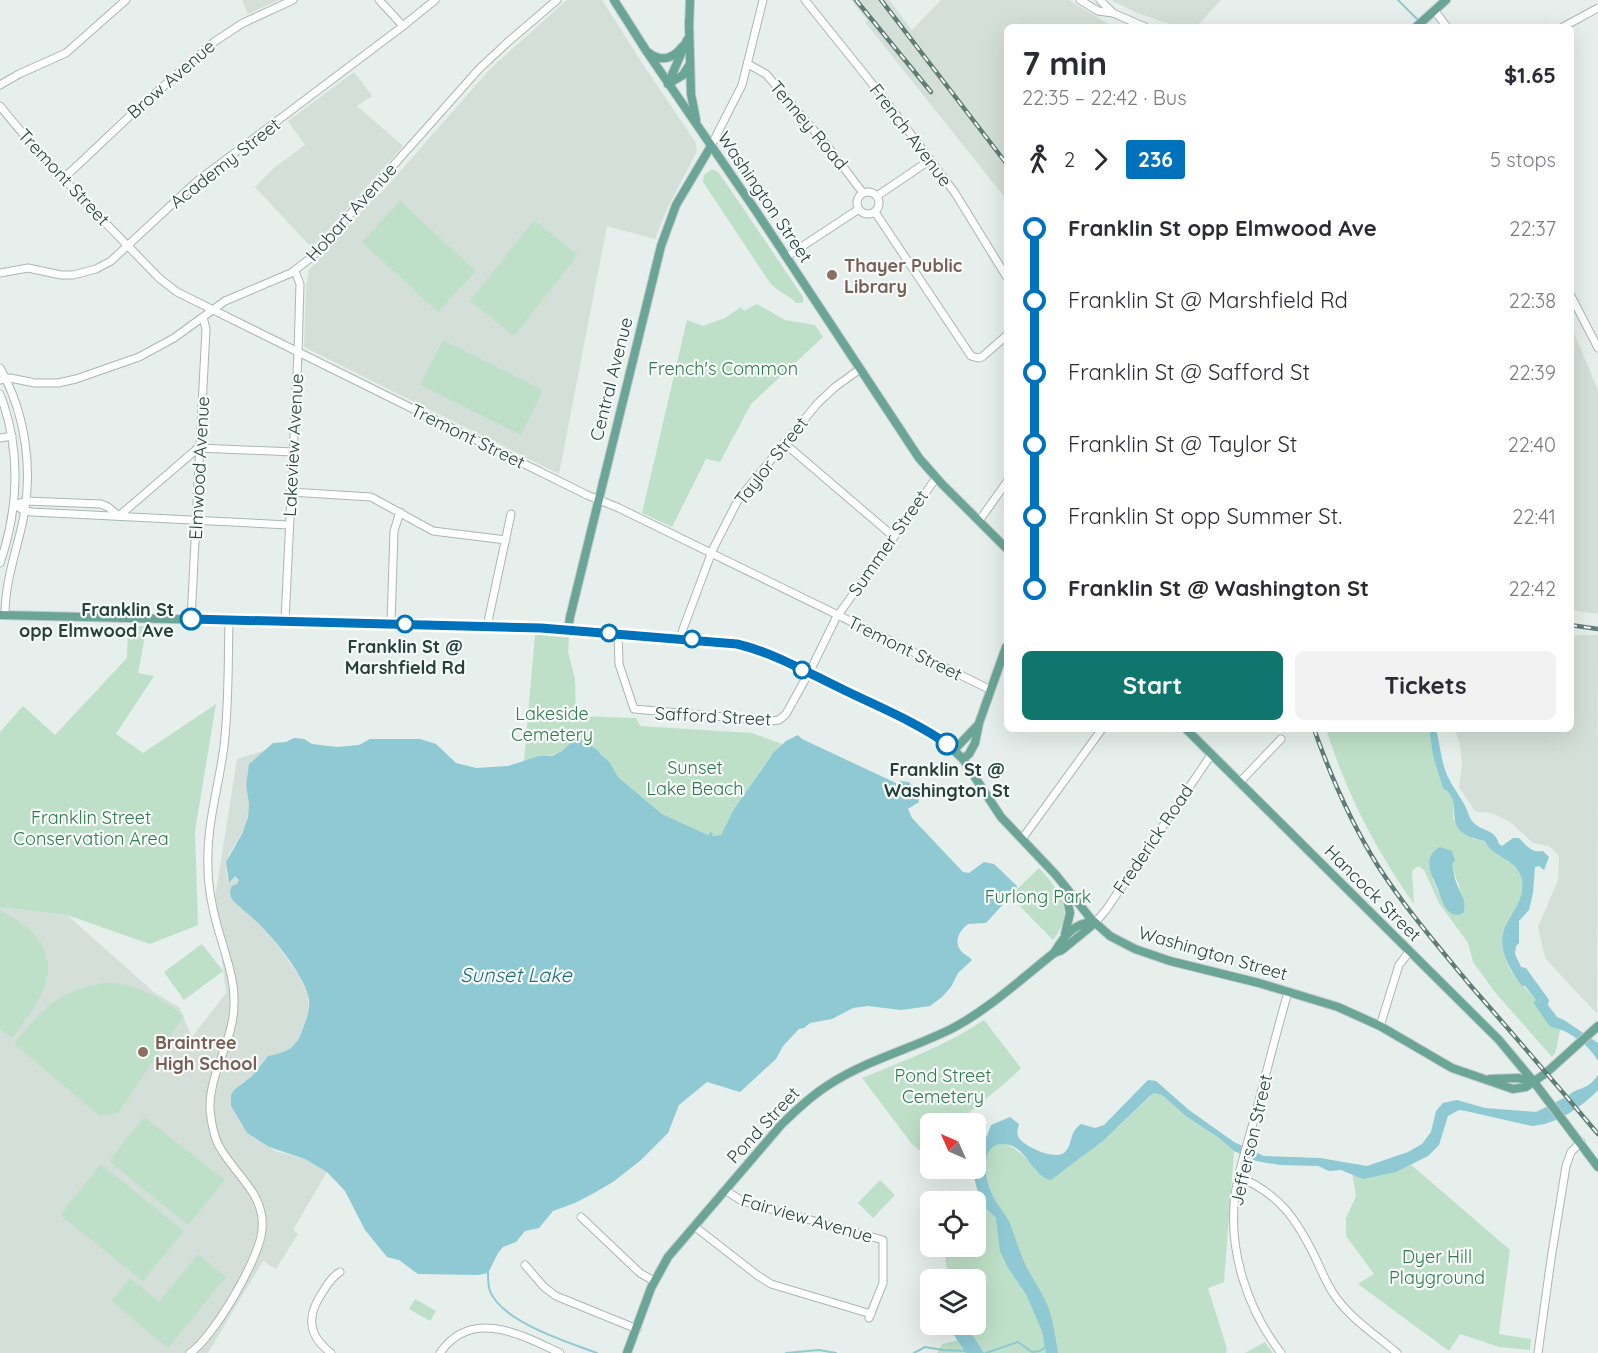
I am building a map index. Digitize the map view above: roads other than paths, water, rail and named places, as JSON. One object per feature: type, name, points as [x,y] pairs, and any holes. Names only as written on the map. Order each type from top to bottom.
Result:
[{"type":"main road","name":"Washington Street","points":[[614,0],[916,453],[936,478],[1004,546]]},
{"type":"main road","points":[[690,0],[691,99],[698,127]]},
{"type":"main road","points":[[1419,24],[1446,0]]},
{"type":"main road","points":[[647,52],[658,58],[673,56],[685,43],[689,22]]},
{"type":"main road","points":[[668,84],[685,48],[689,22]]},
{"type":"main road","points":[[668,84],[683,75],[691,61]]},
{"type":"main road","name":"Central Avenue","points":[[568,630],[663,238],[676,205],[711,146]]},
{"type":"main road","name":"Washington Street","points":[[3,615],[487,626],[618,633],[746,646],[809,673],[924,730],[954,750],[963,759],[997,812],[1060,880],[1095,923],[1122,943],[1150,955],[1338,1007],[1380,1026],[1446,1065],[1485,1079],[1518,1078],[1534,1082]]},
{"type":"main road","points":[[963,759],[973,747],[1004,653]]},
{"type":"main road","points":[[954,750],[979,723]]},
{"type":"main road","name":"Hancock Street","points":[[1189,732],[1499,1040],[1534,1082]]},
{"type":"main road","points":[[1060,880],[1068,896],[1070,913],[1062,940]]},
{"type":"main road","name":"Pond Street","points":[[627,1353],[654,1281],[668,1257],[788,1119],[822,1089],[855,1070],[932,1038],[964,1021],[1054,953],[1062,940],[1078,926],[1086,922],[1095,923]]},
{"type":"main road","name":"Pond Street","points":[[1054,953],[1062,951],[1095,923]]},
{"type":"main road","points":[[1598,1026],[1553,1068],[1534,1082],[1598,1167]]},
{"type":"street","name":"Brow Avenue","points":[[64,178],[121,123],[214,42],[243,23],[293,0]]},
{"type":"street","points":[[379,0],[403,26]]},
{"type":"street","name":"Academy Street","points":[[0,273],[28,268],[62,275],[79,274],[106,263],[128,246],[191,186],[435,0]]},
{"type":"street","name":"Hobart Avenue","points":[[3,379],[40,384],[58,383],[76,379],[149,352],[174,338],[229,299],[295,271],[308,261],[479,69],[557,0]]},
{"type":"street","points":[[711,146],[736,100],[748,64],[763,0]]},
{"type":"street","name":"French Avenue","points":[[805,0],[962,202],[1004,273]]},
{"type":"street","points":[[1080,0],[1098,11],[1113,13],[1138,24]]},
{"type":"street","points":[[1101,0],[1113,13]]},
{"type":"street","points":[[0,85],[66,53],[120,2]]},
{"type":"street","points":[[1569,24],[1598,8]]},
{"type":"street","points":[[1430,13],[1443,24]]},
{"type":"street","name":"Tenney Road","points":[[748,64],[766,74],[828,147],[863,193]]},
{"type":"street","name":"Tremont Street","points":[[0,106],[30,143],[168,286],[212,310],[598,500],[991,690]]},
{"type":"street","points":[[877,196],[930,160]]},
{"type":"street","points":[[871,192],[877,196],[879,205],[874,212],[865,213],[859,208],[858,200],[863,193],[871,192]]},
{"type":"street","points":[[786,257],[859,208]]},
{"type":"street","points":[[874,212],[968,352],[980,358],[1004,338]]},
{"type":"street","name":"Lakeview Avenue","points":[[285,621],[300,284],[295,271]]},
{"type":"street","points":[[1574,302],[1598,348]]},
{"type":"street","name":"Elmwood Avenue","points":[[191,619],[206,329],[202,317]]},
{"type":"street","points":[[0,368],[3,379],[15,400],[27,468],[26,501],[7,585],[3,615]]},
{"type":"street","name":"Taylor Street","points":[[681,639],[711,553],[735,504],[825,395],[860,369]]},
{"type":"street","points":[[0,394],[12,436],[15,466],[14,505],[3,541],[0,563]]},
{"type":"street","points":[[10,428],[21,425]]},
{"type":"street","points":[[0,438],[12,436]]},
{"type":"street","points":[[784,443],[893,536]]},
{"type":"street","points":[[119,516],[192,451],[200,447],[293,452]]},
{"type":"street","name":"Summer Street","points":[[809,673],[838,615],[936,478]]},
{"type":"street","points":[[980,521],[1004,486]]},
{"type":"street","points":[[291,492],[371,497],[437,532],[506,540]]},
{"type":"street","points":[[14,505],[26,501],[101,504],[119,516]]},
{"type":"street","points":[[14,505],[24,511],[289,525]]},
{"type":"street","points":[[392,623],[394,531],[400,512]]},
{"type":"street","points":[[487,626],[511,514]]},
{"type":"street","points":[[3,541],[17,543]]},
{"type":"street","points":[[189,1353],[199,1346],[209,1333],[247,1272],[257,1253],[262,1229],[257,1198],[218,1144],[210,1109],[212,1086],[230,1037],[234,1003],[230,972],[212,907],[207,864],[225,731],[229,620]]},
{"type":"street","name":"Safford Street","points":[[618,633],[619,666],[631,705],[636,710],[776,721],[786,714],[809,673]]},
{"type":"street","points":[[1022,839],[1100,732]]},
{"type":"street","points":[[1239,783],[1281,739]]},
{"type":"street","name":"Frederick Road","points":[[1095,923],[1211,755]]},
{"type":"street","points":[[1380,1026],[1398,968],[1409,952]]},
{"type":"street","name":"Jefferson Street","points":[[1281,1353],[1256,1313],[1242,1275],[1234,1216],[1243,1160],[1288,992]]},
{"type":"street","points":[[1539,1353],[1566,1166],[1572,1152],[1581,1142]]},
{"type":"street","points":[[1239,1177],[1267,1192],[1290,1213],[1300,1227],[1328,1284],[1339,1301],[1397,1353]]},
{"type":"street","name":"Fairview Avenue","points":[[694,1226],[767,1282],[870,1316],[884,1278],[883,1240],[742,1201],[725,1190]]},
{"type":"street","points":[[581,1217],[638,1271],[654,1281]]},
{"type":"street","points":[[525,1265],[556,1296],[637,1329]]},
{"type":"street","points":[[331,1353],[315,1337],[311,1324],[319,1297],[333,1277],[340,1272]]},
{"type":"street","points":[[440,1353],[457,1335],[471,1330],[490,1328],[511,1332],[560,1353]]},
{"type":"water","points":[[1429,732],[1437,732],[1447,775],[1472,821],[1491,832],[1502,846],[1513,838],[1519,838],[1530,848],[1543,851],[1549,857],[1544,870],[1539,866],[1535,867],[1533,893],[1529,910],[1519,921],[1519,943],[1515,954],[1521,967],[1526,968],[1549,1000],[1548,1005],[1557,1017],[1598,1043],[1598,1061],[1578,1039],[1549,1025],[1533,1002],[1536,1000],[1525,986],[1522,986],[1508,964],[1502,939],[1507,923],[1521,897],[1523,886],[1520,873],[1493,851],[1485,841],[1470,837],[1461,831],[1456,824],[1453,802],[1450,794],[1443,788],[1433,756]]},
{"type":"water","name":"Sunset Lake","points":[[798,735],[802,739],[898,784],[900,781],[909,782],[917,792],[919,802],[908,809],[912,818],[963,872],[969,873],[984,862],[994,864],[1017,886],[1016,890],[986,923],[968,924],[962,929],[958,940],[959,947],[972,960],[958,973],[951,987],[942,997],[930,1006],[901,1010],[868,1006],[853,1008],[832,1019],[810,1023],[799,1029],[783,1046],[776,1059],[740,1092],[707,1082],[679,1105],[668,1133],[641,1160],[613,1182],[575,1203],[553,1211],[539,1228],[525,1231],[516,1242],[503,1247],[488,1273],[478,1275],[418,1274],[399,1260],[387,1257],[365,1230],[345,1191],[327,1172],[305,1159],[269,1147],[247,1133],[231,1106],[231,1095],[252,1076],[268,1056],[282,1053],[295,1044],[307,1018],[309,1007],[309,999],[293,965],[255,920],[233,901],[230,894],[232,886],[239,880],[235,876],[229,883],[226,862],[243,832],[248,817],[249,804],[246,785],[249,764],[273,743],[286,742],[294,738],[304,739],[312,744],[337,747],[359,745],[370,739],[420,739],[436,744],[456,763],[476,768],[508,766],[539,756],[552,756],[562,751],[574,740],[582,740],[596,749],[610,763],[618,777],[662,814],[708,835],[710,832],[713,833],[712,836],[721,835],[734,809],[773,753],[786,741]]},
{"type":"water","points":[[1440,847],[1452,851],[1455,861],[1452,864],[1455,879],[1464,903],[1464,912],[1459,915],[1452,914],[1446,908],[1430,870],[1431,855]]},
{"type":"water","points":[[1598,1075],[1598,1090],[1592,1096],[1568,1114],[1541,1125],[1532,1126],[1459,1110],[1448,1116],[1439,1145],[1428,1156],[1396,1172],[1363,1179],[1341,1170],[1329,1171],[1318,1166],[1280,1165],[1256,1161],[1234,1151],[1187,1117],[1162,1095],[1154,1093],[1103,1141],[1051,1180],[1038,1173],[1023,1154],[1010,1145],[994,1146],[989,1150],[986,1164],[986,1137],[991,1125],[1010,1117],[1019,1124],[1018,1134],[1022,1142],[1041,1152],[1061,1154],[1068,1149],[1077,1127],[1081,1124],[1095,1128],[1104,1125],[1148,1080],[1156,1081],[1189,1110],[1234,1142],[1264,1156],[1320,1158],[1367,1166],[1408,1152],[1422,1144],[1431,1132],[1436,1111],[1443,1103],[1457,1100],[1485,1108],[1536,1112],[1594,1080]]},
{"type":"water","points":[[986,1173],[990,1188],[1009,1221],[1027,1268],[1048,1306],[1058,1353],[1046,1353],[1042,1331],[1026,1294],[1008,1268],[1000,1251],[996,1218],[986,1208],[986,1191],[978,1191],[974,1179],[986,1179]]},
{"type":"water","points":[[954,1335],[972,1335],[984,1353],[966,1353]]},
{"type":"waterway","points":[[1398,0],[1419,21]]},
{"type":"waterway","points":[[488,1273],[490,1291],[497,1302],[508,1312],[537,1330],[597,1353]]},
{"type":"waterway","points":[[986,1353],[1018,1342],[1032,1352],[1040,1351],[1047,1346]]},
{"type":"waterway","points":[[914,1353],[925,1347],[966,1351]]},
{"type":"waterway","points":[[786,1353],[819,1350],[836,1353]]},
{"type":"railway","points":[[856,0],[931,92]]},
{"type":"railway","points":[[881,0],[1004,160]]},
{"type":"railway","points":[[1574,626],[1598,629]]},
{"type":"railway","points":[[1315,732],[1350,816],[1388,882],[1470,985],[1598,1134]]},
{"type":"place","name":"Thayer Public Library","points":[[832,275]]},
{"type":"place","name":"Franklin St opp Elmwood Ave","points":[[191,619]]},
{"type":"place","name":"Franklin St @ Marshfield Rd","points":[[405,624]]},
{"type":"place","name":"Franklin St @ Washington St","points":[[947,744]]},
{"type":"place","name":"Braintree High School","points":[[143,1052]]},
{"type":"park label","name":"French's Common","points":[[723,368]]},
{"type":"park label","name":"Lakeside Cemetery","points":[[552,723]]},
{"type":"park label","name":"Sunset Lake Beach","points":[[695,777]]},
{"type":"park label","name":"Franklin Street Conservation Area","points":[[91,827]]},
{"type":"park label","name":"Furlong Park","points":[[1038,896]]},
{"type":"park label","name":"Pond Street Cemetery","points":[[943,1085]]},
{"type":"park label","name":"Dyer Hill Playground","points":[[1437,1266]]}]
